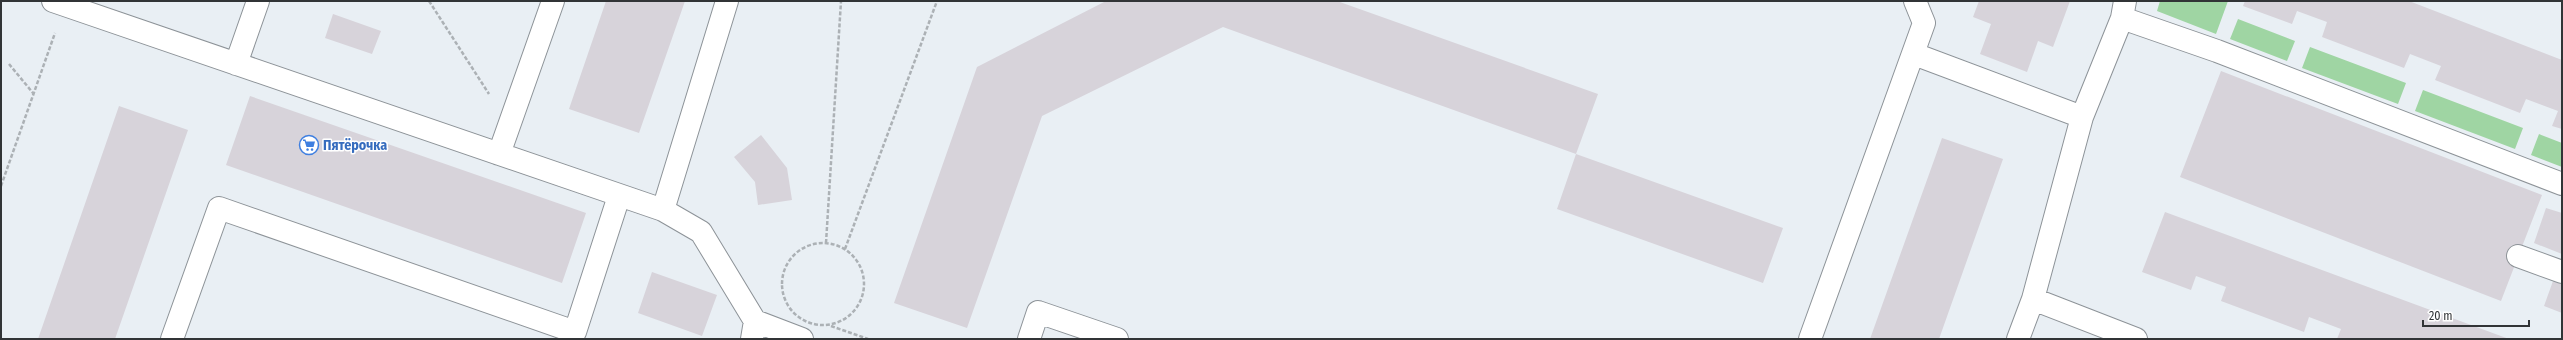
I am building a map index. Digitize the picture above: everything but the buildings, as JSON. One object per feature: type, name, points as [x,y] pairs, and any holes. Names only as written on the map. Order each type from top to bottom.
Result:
[{"type":"lane","points":[[236,64],[258,1]]},
{"type":"lane","points":[[500,154],[553,1]]},
{"type":"lane","points":[[664,210],[727,1]]},
{"type":"lane","points":[[1810,339],[1924,23],[1915,1]]},
{"type":"lane","points":[[59,3],[664,210],[701,232],[753,330],[802,339]]},
{"type":"lane","points":[[2018,339],[2033,299],[2082,117],[2124,10],[2217,51],[2562,184]]},
{"type":"lane","points":[[1914,54],[2082,117]]},
{"type":"lane","points":[[172,339],[219,208],[575,332],[620,196]]},
{"type":"lane","points":[[2518,256],[2562,272]]},
{"type":"lane","points":[[2033,299],[2136,339]]},
{"type":"lane","points":[[1029,339],[1038,312],[1117,339]]},
{"type":"path","points":[[429,1],[509,126]]},
{"type":"path","points":[[826,243],[841,1]]},
{"type":"path","points":[[845,249],[937,1]]},
{"type":"path","points":[[1,186],[33,93],[59,3]]},
{"type":"path","points":[[9,64],[33,93]]},
{"type":"path","points":[[830,325],[849,317],[861,302],[865,282],[859,263],[845,249],[826,243],[806,246],[790,259],[782,277],[784,297],[794,314],[811,324],[830,325],[868,339]]},
{"type":"green space","points":[[2160,1],[2228,1],[2216,34],[2157,11]]},
{"type":"green space","points":[[2238,19],[2295,41],[2287,61],[2230,39]]},
{"type":"green space","points":[[2310,47],[2406,83],[2398,104],[2302,68]]},
{"type":"green space","points":[[2423,90],[2523,128],[2515,149],[2415,111]]},
{"type":"green space","points":[[2539,134],[2562,143],[2562,167],[2531,155]]},
{"type":"place","name":"Пятёрочка","points":[[309,145]]}]
